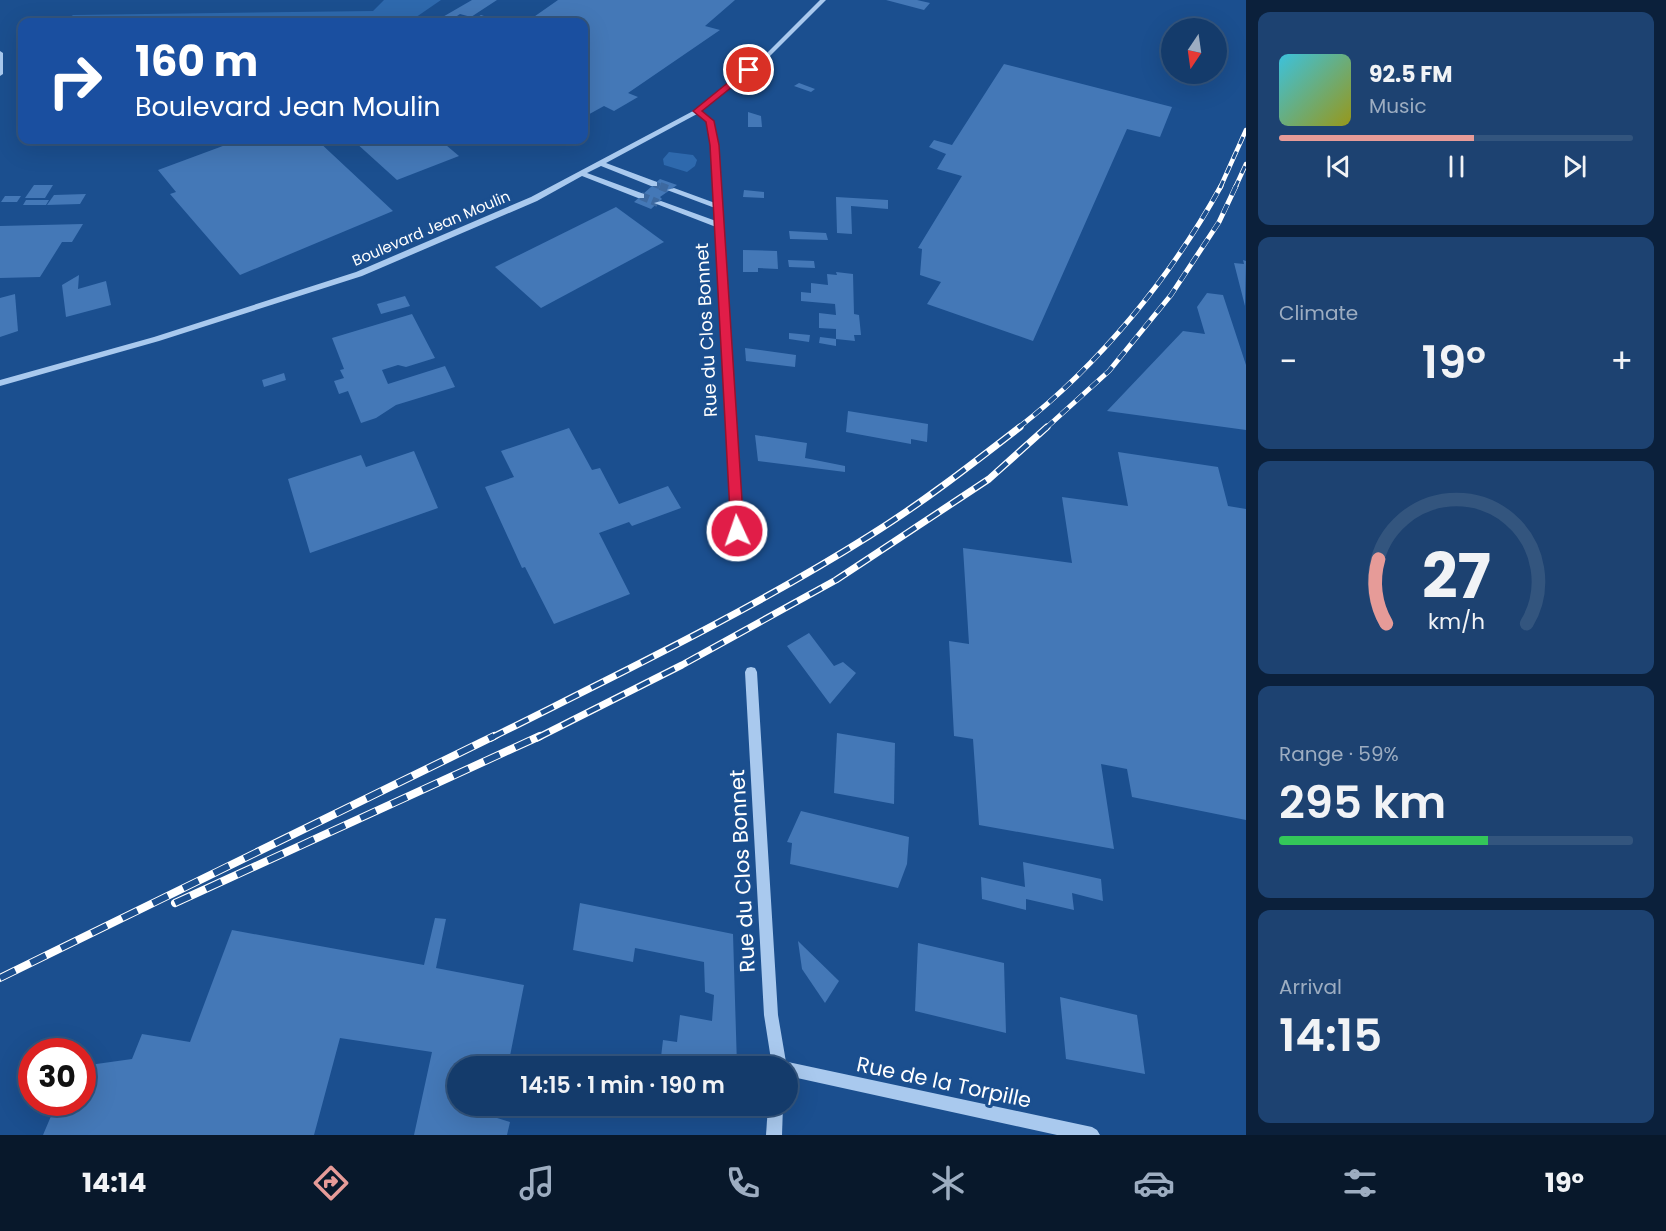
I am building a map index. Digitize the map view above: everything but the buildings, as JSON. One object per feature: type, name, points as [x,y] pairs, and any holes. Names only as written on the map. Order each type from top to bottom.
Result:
[{"type":"street","name":"Boulevard Jean Moulin","points":[[0,383],[156,339],[359,274],[534,199],[603,164],[697,111],[766,56],[823,0]]},
{"type":"street","points":[[0,53],[0,74]]},
{"type":"street","name":"Rue du Clos Bonnet","points":[[697,111],[710,121],[715,145],[739,554]]},
{"type":"street","points":[[603,164],[654,184]]},
{"type":"street","points":[[583,174],[641,196]]},
{"type":"street","points":[[671,190],[718,207]]},
{"type":"street","points":[[658,202],[719,225]]},
{"type":"street","name":"Rue du Clos Bonnet","points":[[752,672],[771,1015],[777,1056]]},
{"type":"street","name":"Rue de la Torpille","points":[[798,1072],[1092,1135]]},
{"type":"street","points":[[774,1135],[775,1116]]},
{"type":"shaded area","points":[[384,0],[441,0],[415,18],[69,18],[73,15],[373,11]]},
{"type":"shaded area","points":[[669,152],[693,155],[697,160],[695,166],[687,172],[664,165],[663,159]]},
{"type":"tunnel","points":[[654,184],[664,188]]},
{"type":"tunnel","points":[[660,186],[671,190]]},
{"type":"tunnel","points":[[641,196],[658,203]]},
{"type":"railway","points":[[1221,187],[1246,130]]},
{"type":"railway","points":[[1235,188],[1246,164]]},
{"type":"railway","points":[[1046,428],[1109,371],[1171,295],[1219,222],[1236,186]]},
{"type":"railway","points":[[1018,428],[1077,376],[1132,317],[1180,253],[1221,187]]},
{"type":"railway","points":[[491,738],[682,642],[823,564],[908,510],[1020,427]]},
{"type":"railway","points":[[537,738],[682,665],[836,580],[989,479],[1047,427]]},
{"type":"railway","points":[[0,978],[494,736]]},
{"type":"railway","points":[[175,903],[540,736]]},
{"type":"route","points":[[737,531],[715,145],[710,121],[697,111],[749,70]]}]
